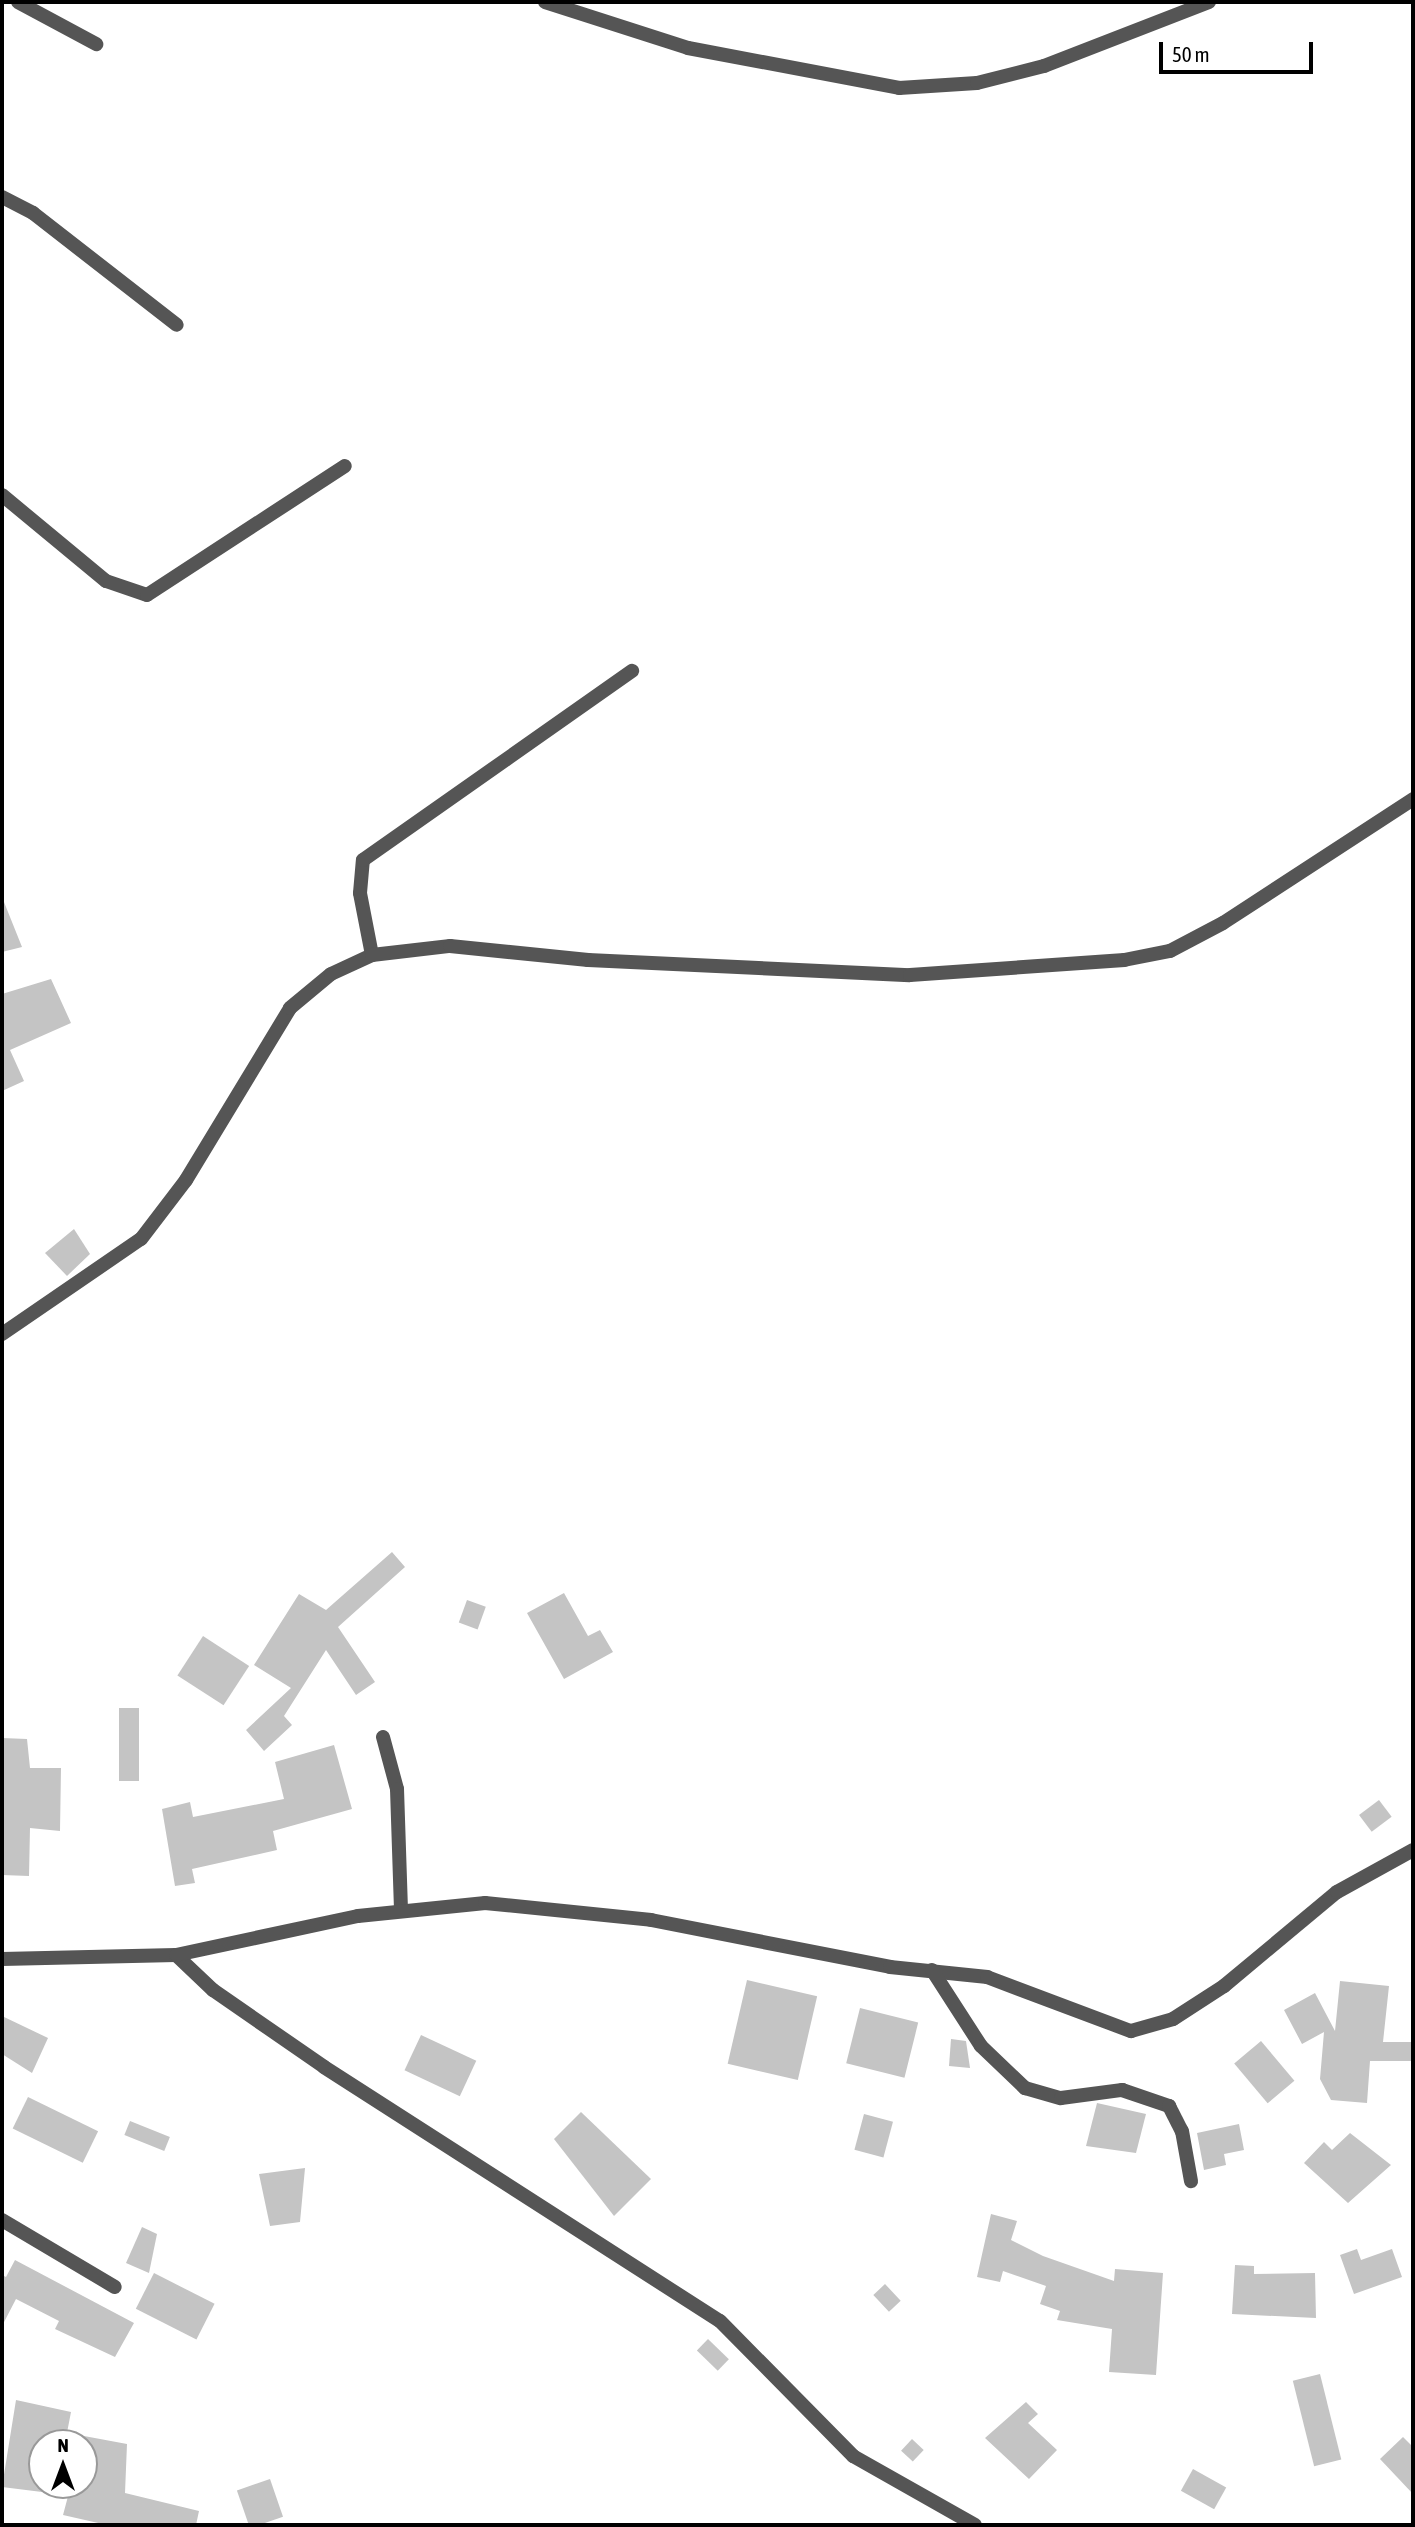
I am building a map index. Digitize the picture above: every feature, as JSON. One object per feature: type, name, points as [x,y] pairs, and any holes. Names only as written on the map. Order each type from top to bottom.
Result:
[{"type":"street","points":[[18,2],[96,44]]},
{"type":"street","points":[[545,2],[688,48],[899,88],[977,83],[1044,66],[1209,2]]},
{"type":"street","points":[[2,197],[33,213],[177,325]]},
{"type":"street","points":[[2,495],[106,581],[147,595],[345,466]]},
{"type":"street","points":[[372,955],[360,893],[363,860],[632,671]]},
{"type":"street","points":[[2,1334],[141,1239],[186,1180],[290,1008],[331,974],[372,955],[450,946],[588,960],[909,975],[1124,960],[1170,951],[1223,923],[1413,799]]},
{"type":"street","points":[[383,1737],[397,1789],[401,1910]]},
{"type":"street","points":[[2,1959],[176,1955],[401,1910],[485,1903],[615,1916],[1012,1983],[1114,2027],[1153,2029],[1224,1986],[1337,1892],[1413,1850]]},
{"type":"street","points":[[176,1955],[213,1990],[378,2103],[720,2321],[853,2456],[975,2525]]},
{"type":"street","points":[[932,1970],[981,2046],[1025,2088],[1061,2098],[1122,2090],[1169,2106],[1182,2131],[1191,2181]]},
{"type":"street","points":[[2,2220],[115,2287]]},
{"type":"building","points":[[2,897],[22,947],[2,952]]},
{"type":"building","points":[[51,979],[71,1023],[10,1050],[24,1081],[2,1091],[2,994]]},
{"type":"building","points":[[74,1229],[90,1254],[67,1276],[45,1253]]},
{"type":"building","points":[[392,1552],[405,1567],[338,1627],[375,1682],[356,1695],[326,1650],[284,1716],[292,1725],[264,1751],[246,1730],[291,1688],[254,1665],[299,1594],[326,1610]]},
{"type":"building","points":[[564,1593],[588,1636],[600,1630],[613,1652],[564,1679],[527,1613]]},
{"type":"building","points":[[467,1600],[486,1607],[478,1629],[459,1623]]},
{"type":"building","points":[[203,1636],[249,1666],[224,1705],[177,1675]]},
{"type":"building","points":[[119,1708],[139,1708],[139,1781],[119,1781]]},
{"type":"building","points":[[2,1738],[27,1739],[30,1768],[61,1768],[60,1831],[30,1828],[29,1876],[2,1875]]},
{"type":"building","points":[[334,1745],[352,1809],[273,1831],[277,1850],[192,1869],[195,1883],[175,1886],[162,1809],[190,1802],[193,1817],[284,1799],[275,1762]]},
{"type":"building","points":[[1379,1800],[1392,1817],[1372,1832],[1359,1815]]},
{"type":"building","points":[[747,1980],[817,1996],[798,2080],[728,2064]]},
{"type":"building","points":[[1340,1981],[1389,1986],[1383,2042],[1413,2042],[1413,2061],[1370,2061],[1367,2103],[1331,2100],[1320,2079],[1324,2032],[1302,2044],[1284,2010],[1315,1993],[1335,2031]]},
{"type":"building","points":[[860,2008],[918,2023],[904,2078],[846,2063]]},
{"type":"building","points":[[2,2016],[48,2038],[32,2073],[2,2054]]},
{"type":"building","points":[[421,2035],[476,2061],[460,2096],[405,2070]]},
{"type":"building","points":[[951,2039],[966,2041],[970,2068],[949,2066]]},
{"type":"building","points":[[1261,2041],[1294,2081],[1268,2103],[1234,2063]]},
{"type":"building","points":[[28,2097],[98,2131],[83,2163],[13,2128]]},
{"type":"building","points":[[1097,2103],[1146,2114],[1136,2153],[1086,2146]]},
{"type":"building","points":[[581,2112],[651,2179],[614,2216],[554,2139]]},
{"type":"building","points":[[864,2114],[893,2122],[883,2158],[854,2150]]},
{"type":"building","points":[[130,2121],[170,2137],[164,2151],[124,2135]]},
{"type":"building","points":[[1239,2124],[1244,2150],[1224,2154],[1226,2165],[1204,2170],[1197,2133]]},
{"type":"building","points":[[1350,2133],[1391,2165],[1348,2203],[1304,2163],[1324,2142],[1332,2150]]},
{"type":"building","points":[[305,2168],[300,2222],[270,2226],[259,2174]]},
{"type":"building","points":[[991,2214],[1017,2221],[1011,2240],[1043,2256],[1114,2281],[1115,2269],[1163,2273],[1156,2375],[1109,2372],[1112,2329],[1057,2320],[1060,2311],[1040,2304],[1046,2286],[1003,2271],[1000,2282],[977,2277]]},
{"type":"building","points":[[142,2227],[157,2234],[149,2273],[126,2263]]},
{"type":"building","points":[[1357,2249],[1361,2260],[1392,2249],[1402,2277],[1354,2294],[1340,2255]]},
{"type":"building","points":[[15,2260],[134,2323],[115,2357],[55,2329],[59,2321],[16,2299],[2,2326],[2,2275],[6,2277]]},
{"type":"building","points":[[1235,2265],[1254,2266],[1254,2274],[1315,2273],[1316,2318],[1232,2314]]},
{"type":"building","points":[[154,2273],[215,2304],[196,2340],[136,2309]]},
{"type":"building","points":[[885,2284],[901,2301],[889,2312],[873,2295]]},
{"type":"building","points":[[708,2339],[729,2359],[718,2371],[697,2351]]},
{"type":"building","points":[[1320,2374],[1341,2459],[1314,2466],[1293,2381]]},
{"type":"building","points":[[16,2400],[71,2412],[68,2429],[28,2429],[28,2490],[2,2487]]},
{"type":"building","points":[[1026,2402],[1038,2414],[1028,2423],[1057,2450],[1029,2479],[985,2438]]},
{"type":"building","points":[[1403,2437],[1413,2447],[1413,2494],[1380,2459]]},
{"type":"building","points":[[98,2439],[127,2444],[125,2493],[199,2511],[196,2525],[107,2525],[63,2515],[67,2499],[98,2499]]},
{"type":"building","points":[[912,2439],[924,2450],[913,2462],[901,2451]]},
{"type":"building","points":[[1193,2469],[1226,2487],[1214,2509],[1181,2491]]},
{"type":"building","points":[[270,2479],[283,2517],[259,2525],[249,2525],[237,2490]]}]
